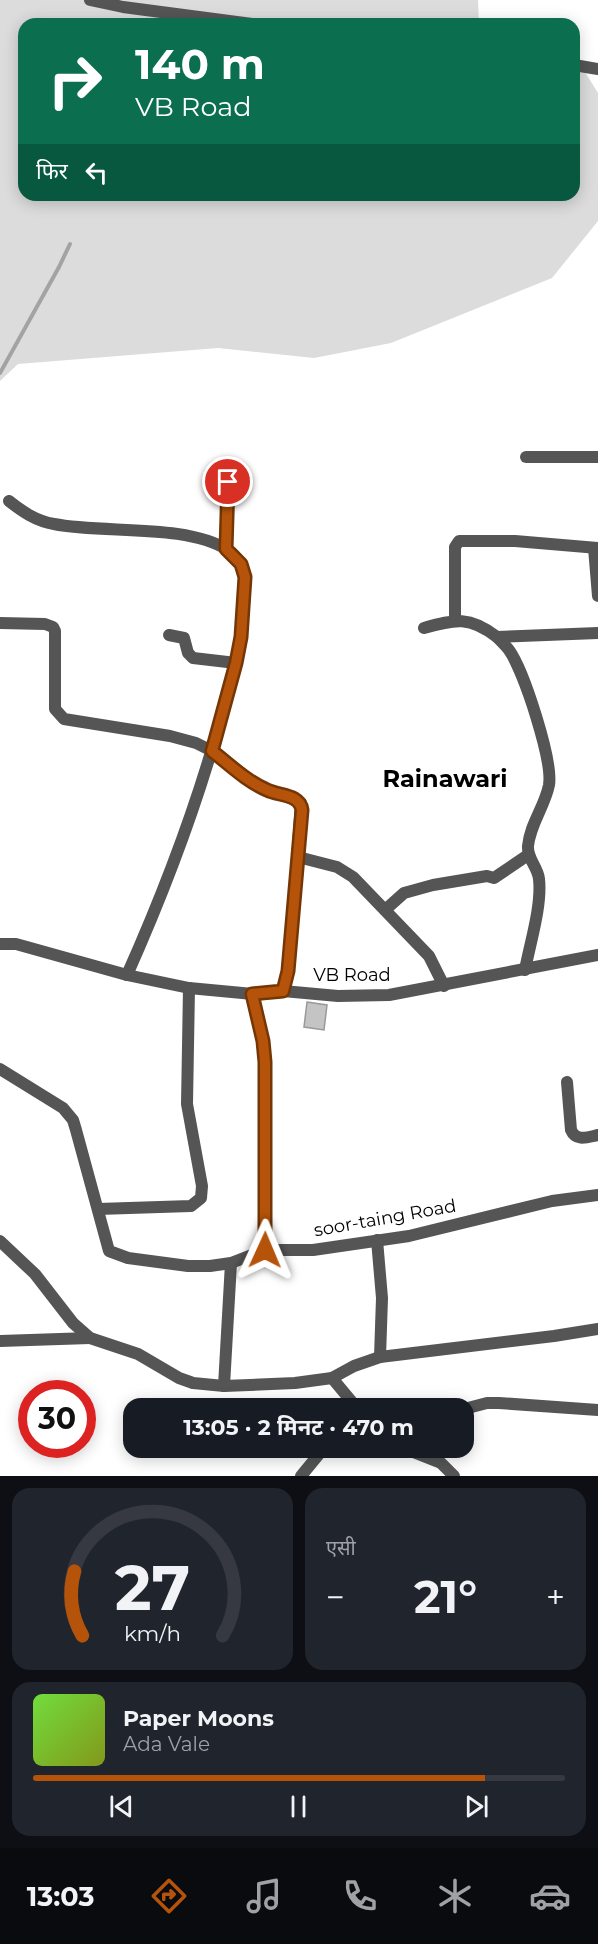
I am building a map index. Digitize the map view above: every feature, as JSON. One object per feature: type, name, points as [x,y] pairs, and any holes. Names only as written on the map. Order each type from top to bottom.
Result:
[{"type":"street","points":[[90,0],[123,7],[206,18]]},
{"type":"street","points":[[580,67],[598,69]]},
{"type":"street","points":[[526,457],[598,457]]},
{"type":"street","points":[[226,549],[228,482]]},
{"type":"street","points":[[9,501],[32,518],[52,524],[183,536],[226,549],[241,564],[245,577],[241,637],[212,751],[189,823],[160,901],[128,975]]},
{"type":"street","points":[[455,620],[454,547],[459,541],[515,541],[596,548],[598,596]]},
{"type":"street","points":[[424,628],[455,620],[471,622],[497,637],[510,652],[543,737],[548,766],[548,787],[532,826],[528,844],[528,855],[538,874],[540,884],[538,906],[525,970]]},
{"type":"street","points":[[0,623],[45,624],[53,627],[55,631],[55,709],[64,720],[170,736],[196,743],[212,751],[257,785],[268,791],[296,799],[301,803],[288,971],[283,991]]},
{"type":"street","points":[[497,637],[598,633]]},
{"type":"street","points":[[169,635],[184,638],[188,653],[193,658],[236,663]]},
{"type":"street","points":[[385,910],[404,893],[433,885],[487,876],[494,878],[528,855]]},
{"type":"street","points":[[298,857],[337,867],[353,877],[429,956],[444,986]]},
{"type":"street","points":[[0,936],[16,944]]},
{"type":"street","name":"VB Road","points":[[0,944],[16,944],[128,975],[189,988],[252,994],[283,991],[338,996],[389,995],[598,955]]},
{"type":"street","points":[[0,1069],[69,1113],[98,1209],[190,1206],[201,1198],[202,1186],[188,1104],[189,988]]},
{"type":"street","points":[[252,994],[263,1041],[265,1062],[265,1250]]},
{"type":"street","points":[[567,1082],[573,1135],[578,1138],[598,1135]]},
{"type":"street","name":"soor-taing Road","points":[[98,1209],[109,1251],[128,1258],[188,1266],[210,1266],[231,1263],[265,1250],[313,1250],[409,1236],[552,1202],[598,1195]]},
{"type":"street","points":[[377,1240],[382,1298],[380,1357]]},
{"type":"street","points":[[0,1241],[35,1274],[73,1323],[90,1338]]},
{"type":"street","points":[[224,1386],[231,1263]]},
{"type":"street","points":[[0,1341],[90,1338],[138,1354],[178,1378],[207,1386],[224,1386],[295,1383],[332,1377],[380,1357],[598,1329]]},
{"type":"street","points":[[332,1377],[349,1398]]},
{"type":"street","points":[[474,1406],[500,1402],[598,1410]]},
{"type":"street","points":[[301,1476],[316,1458]]},
{"type":"street","points":[[428,1458],[441,1463],[454,1476]]},
{"type":"shaded area","points":[[0,0],[478,0],[479,18],[18,18],[18,201],[580,201],[580,64],[598,93],[598,221],[552,278],[391,343],[314,358],[218,348],[18,364],[0,381]]},
{"type":"building","points":[[307,1002],[327,1005],[324,1030],[304,1027]]},
{"type":"waterway","points":[[0,373],[70,244]]},
{"type":"district","name":"Rainawari","points":[[445,778]]},
{"type":"route","points":[[228,482],[226,549],[234,554],[241,564],[245,577],[241,637],[212,751],[257,785],[268,791],[296,799],[301,803],[302,810],[288,971],[283,991],[252,994],[263,1041],[265,1062],[264,1140],[267,1185],[265,1250]]}]
